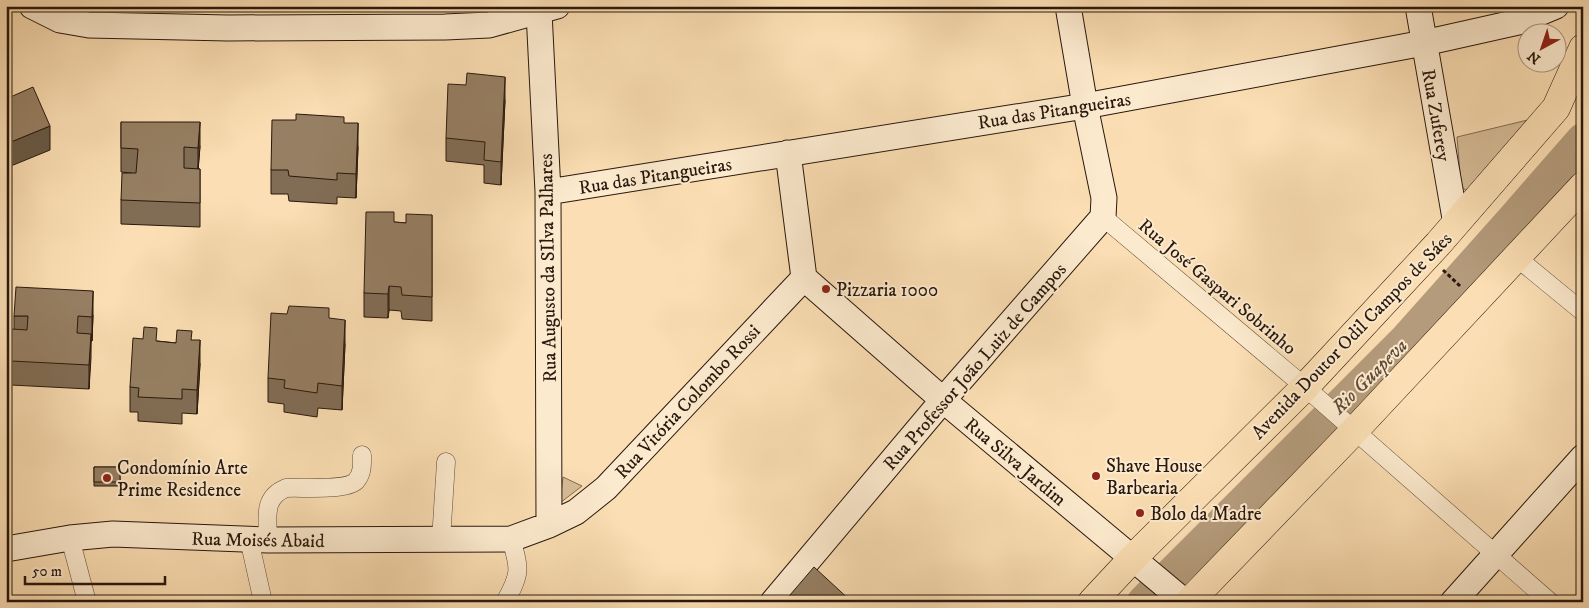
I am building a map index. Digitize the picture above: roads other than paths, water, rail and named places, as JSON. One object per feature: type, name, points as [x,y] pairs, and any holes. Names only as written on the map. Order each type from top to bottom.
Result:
[{"type":"main road","name":"Avenida Doutor Odil Campos de Sáes","points":[[1092,602],[1141,566],[1310,391],[1556,108],[1578,70],[1583,48]]},
{"type":"main road","points":[[1182,599],[1583,186]]},
{"type":"street","points":[[32,6],[60,20],[89,25],[228,28],[480,26],[548,9]]},
{"type":"street","points":[[1068,6],[1085,106],[1104,198],[1103,217]]},
{"type":"street","name":"Rua Zuferey","points":[[1418,6],[1456,224]]},
{"type":"street","name":"Rua das Pitangueiras","points":[[548,192],[1085,106],[1424,43],[1518,22],[1556,6]]},
{"type":"street","name":"Rua Augusto da SIlva Palhares","points":[[548,9],[549,525]]},
{"type":"street","points":[[788,153],[804,278]]},
{"type":"street","name":"Rua José Gaspari Sobrinho","points":[[1103,217],[1350,426]]},
{"type":"street","name":"Rua Professor João Luiz de Campos","points":[[773,602],[943,400],[1103,217]]},
{"type":"street","points":[[1516,257],[1583,312]]},
{"type":"street","name":"Rua Silva Jardim","points":[[804,278],[943,400],[1182,599]]},
{"type":"street","name":"Rua Vitória Colombo Rossi","points":[[511,539],[549,525],[576,512],[606,488],[804,278]]},
{"type":"street","points":[[1350,426],[1550,602]]},
{"type":"street","points":[[263,602],[258,540],[271,498],[278,491],[286,488],[344,487],[355,482],[362,472],[362,455]]},
{"type":"street","points":[[1453,602],[1583,457]]},
{"type":"street","points":[[441,540],[446,462]]},
{"type":"street","name":"Rua Moisés Abaid","points":[[6,549],[70,538],[113,534],[258,540],[511,539]]},
{"type":"street","points":[[70,538],[87,602]]},
{"type":"street","points":[[504,602],[515,584],[519,564],[511,539]]},
{"type":"waterway","name":"Rio Guapeva","points":[[1144,602],[1406,340],[1583,140]]},
{"type":"place","name":"Pizzaria 1000","points":[[826,289]]},
{"type":"place","name":"Shave House Barbearia","points":[[1096,476]]},
{"type":"place","name":"Condomínio Arte Prime Residence","points":[[107,478]]},
{"type":"place","name":"Bolo da Madre","points":[[1140,513]]}]
